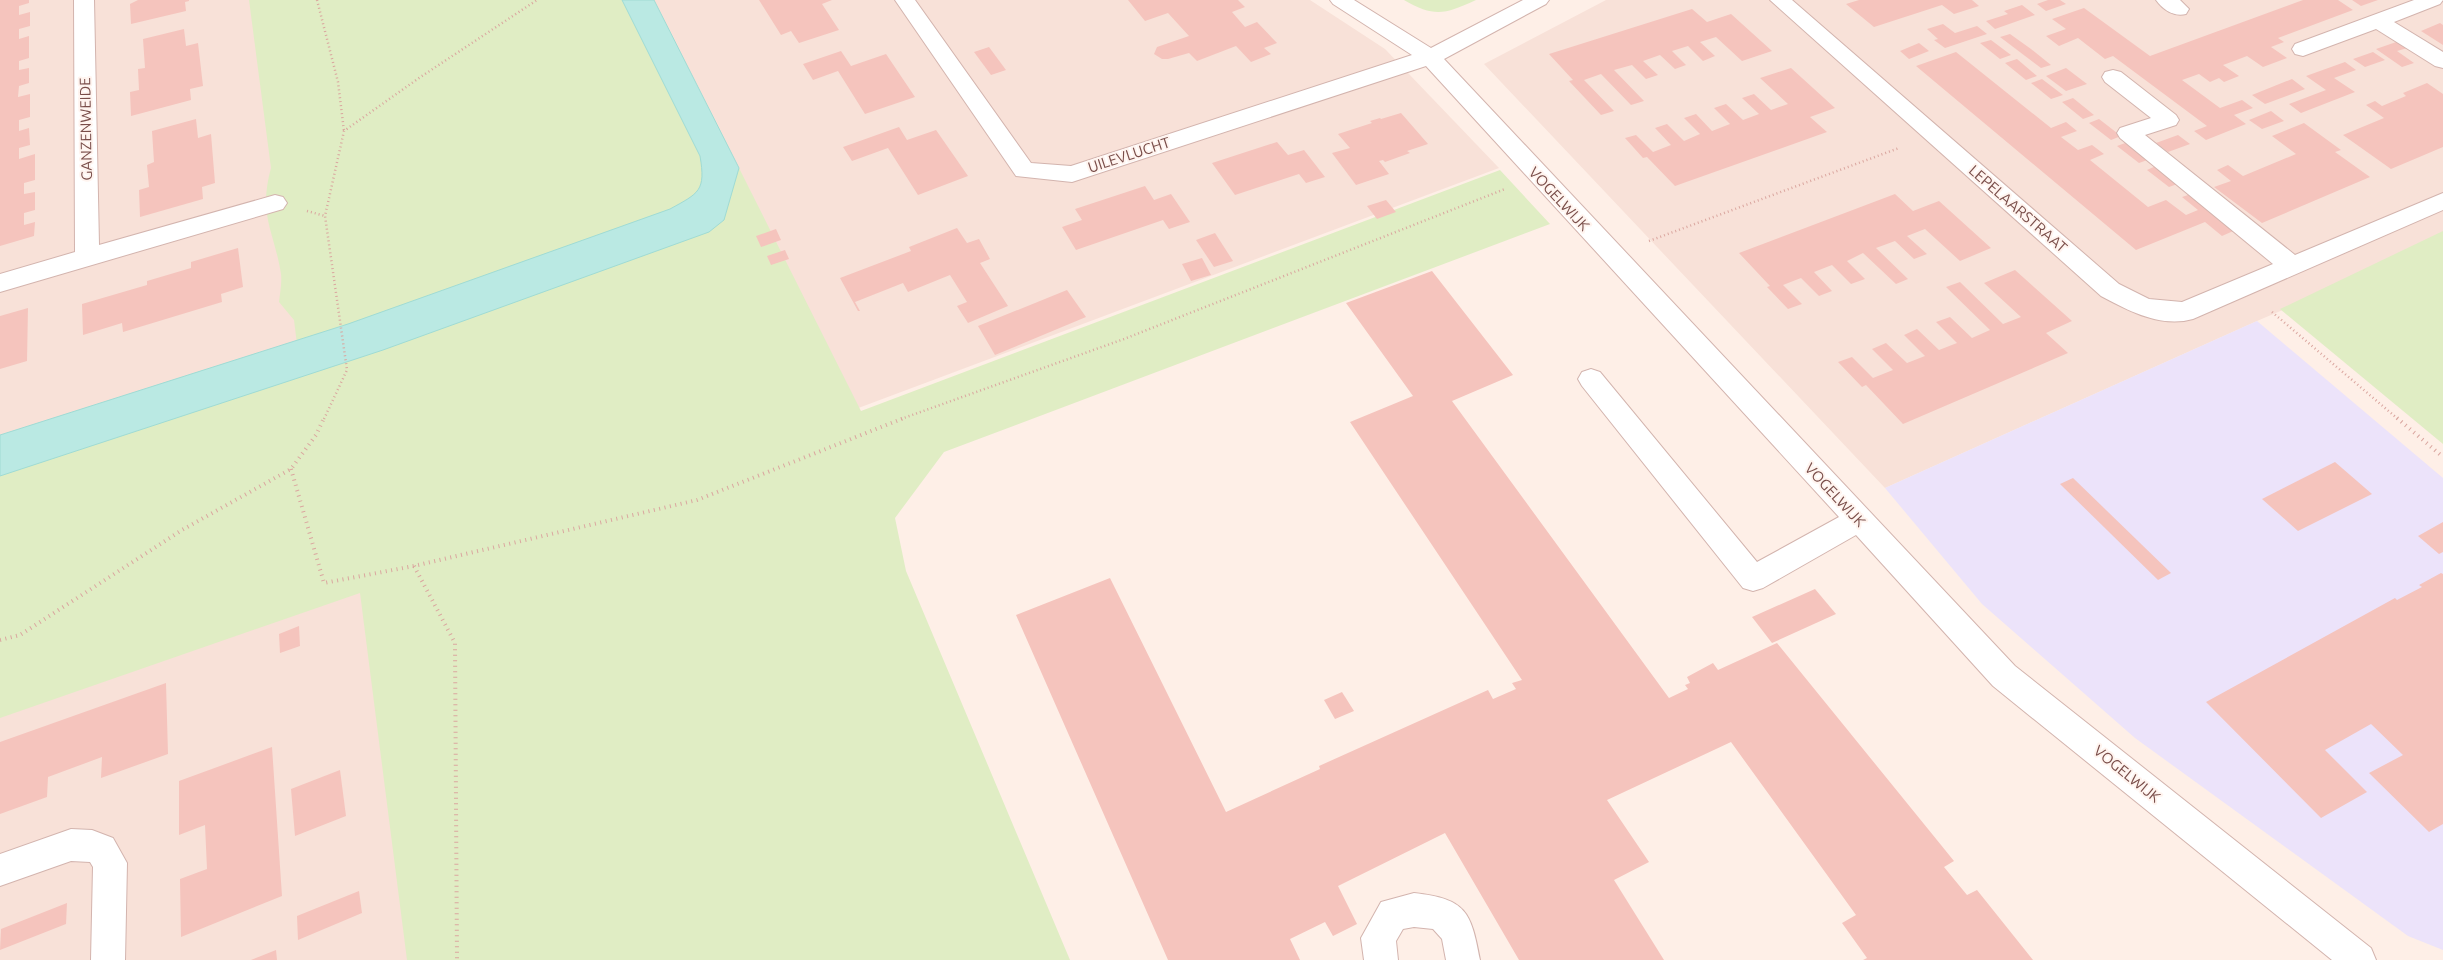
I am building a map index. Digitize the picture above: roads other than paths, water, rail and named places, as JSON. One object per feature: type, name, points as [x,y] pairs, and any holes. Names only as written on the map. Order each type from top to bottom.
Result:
[{"type":"street","name":"GANZENWEIDE","points":[[84,0],[87,258]]},
{"type":"street","name":"UILEVLUCHT","points":[[905,0],[1024,170],[1072,174],[1430,57]]},
{"type":"street","name":"VOGELWIJK","points":[[1340,0],[1430,57],[1538,177],[2004,676],[2359,960]]},
{"type":"street","points":[[1430,57],[1539,0]]},
{"type":"street","name":"LEPELAARSTRAAT","points":[[1780,0],[2110,290],[2145,308],[2184,312],[2443,200]]},
{"type":"street","points":[[2303,49],[2432,0]]},
{"type":"street","points":[[2378,21],[2443,61]]},
{"type":"street","points":[[2113,77],[2168,120],[2128,133],[2291,265]]},
{"type":"street","points":[[0,283],[275,203]]},
{"type":"street","points":[[1591,379],[1754,579],[1858,520]]},
{"type":"street","points":[[0,870],[71,845],[92,846],[101,849],[110,863],[108,960]]},
{"type":"street","points":[[1381,960],[1378,938],[1392,914],[1414,910],[1441,913],[1458,931],[1463,960]]},
{"type":"water","points":[[622,0],[654,0],[739,168],[724,220],[709,232],[383,350],[0,476],[0,435],[348,324],[670,209],[688,199],[698,190],[701,184],[702,168],[700,156]]}]
